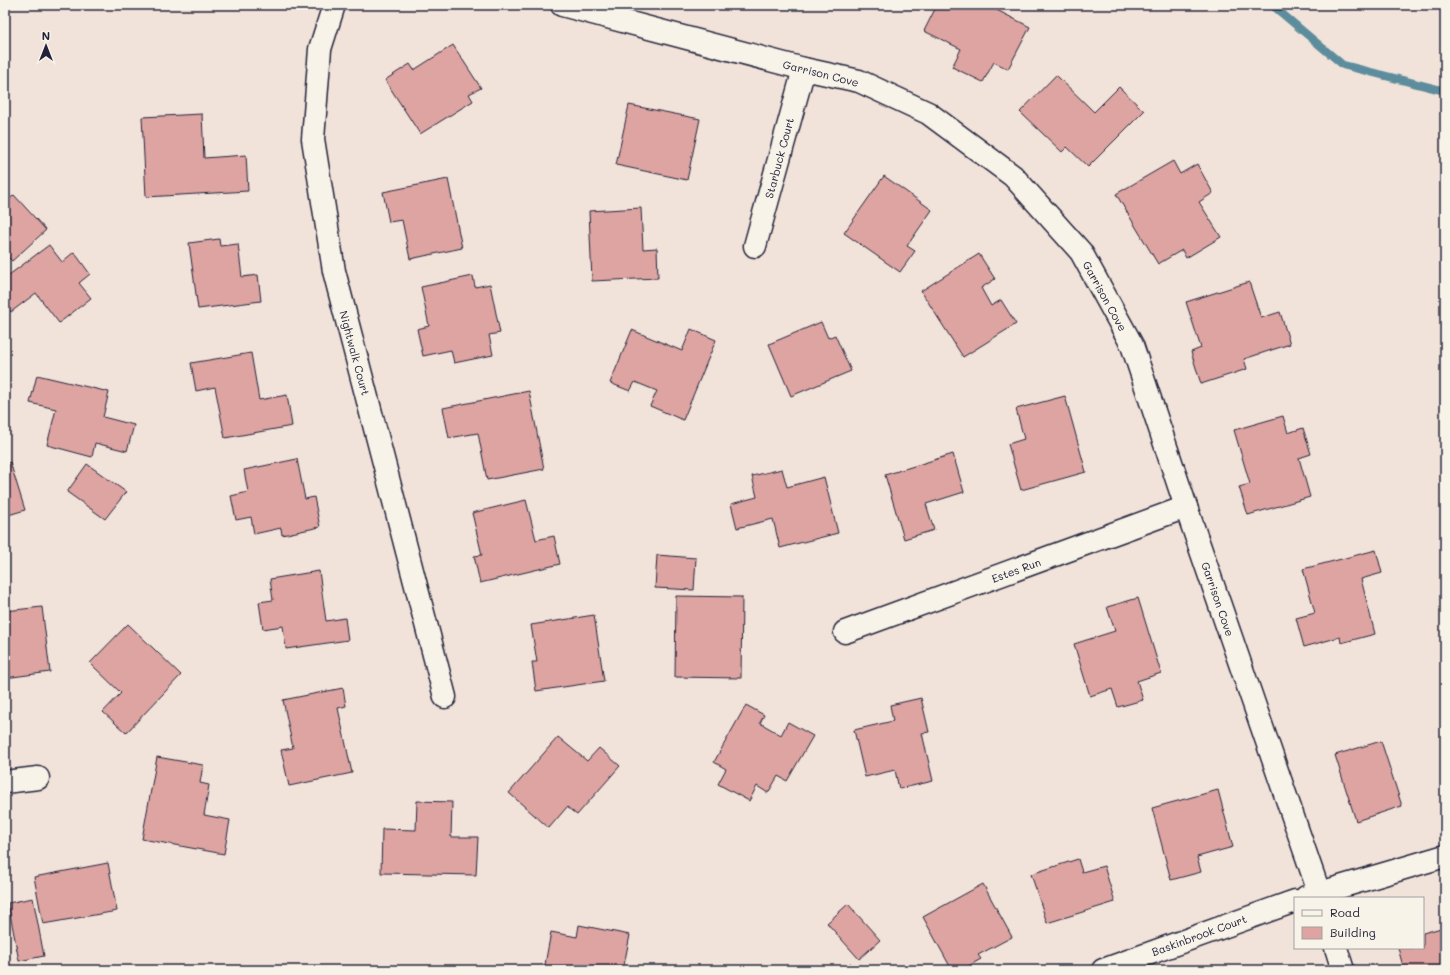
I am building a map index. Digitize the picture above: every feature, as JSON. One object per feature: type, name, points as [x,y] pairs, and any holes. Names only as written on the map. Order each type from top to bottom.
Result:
[{"type":"street","name":"Nightwalk Court","points":[[334,5],[320,49],[314,139],[334,271],[445,697]]},
{"type":"street","name":"Garrison Cove","points":[[562,5],[804,69],[859,81],[928,113],[1012,176],[1081,252],[1132,345],[1314,896]]},
{"type":"street","name":"Starbuck Court","points":[[755,246],[804,69]]},
{"type":"street","name":"Estes Run","points":[[845,632],[1186,507]]},
{"type":"street","points":[[5,782],[38,778]]},
{"type":"street","points":[[1314,896],[1445,856]]},
{"type":"street","name":"Baskinbrook Court","points":[[1103,970],[1294,901]]},
{"type":"street","points":[[1336,949],[1343,970]]},
{"type":"building","points":[[937,5],[987,5],[1030,27],[1008,69],[994,62],[983,82],[952,67],[961,49],[924,31]]},
{"type":"building","points":[[453,45],[481,88],[469,94],[473,101],[420,134],[385,80],[410,64],[414,70]]},
{"type":"building","points":[[1056,75],[1094,112],[1119,87],[1144,111],[1088,167],[1067,147],[1062,152],[1020,112]]},
{"type":"building","points":[[629,105],[700,119],[687,180],[616,165]]},
{"type":"building","points":[[202,114],[204,158],[246,155],[248,191],[146,197],[142,117]]},
{"type":"building","points":[[1173,161],[1180,174],[1197,164],[1213,193],[1199,202],[1221,237],[1186,258],[1182,250],[1158,264],[1116,194]]},
{"type":"building","points":[[884,176],[932,210],[907,246],[915,251],[900,272],[844,233]]},
{"type":"building","points":[[448,179],[462,248],[410,259],[402,220],[389,222],[383,192]]},
{"type":"building","points":[[14,195],[46,230],[12,261],[5,254],[5,203]]},
{"type":"building","points":[[641,208],[643,249],[657,248],[658,278],[592,281],[589,211]]},
{"type":"building","points":[[219,239],[220,246],[238,244],[242,277],[258,275],[261,301],[198,309],[189,243]]},
{"type":"building","points":[[49,245],[62,262],[74,252],[90,274],[79,283],[91,298],[59,323],[36,293],[11,312],[5,304],[5,278]]},
{"type":"building","points":[[979,254],[995,279],[981,288],[991,306],[1001,300],[1016,324],[963,357],[921,291]]},
{"type":"building","points":[[473,276],[475,287],[490,284],[500,333],[489,335],[493,355],[454,363],[451,350],[423,356],[417,329],[429,326],[421,287]]},
{"type":"building","points":[[1249,282],[1261,318],[1280,312],[1290,344],[1244,359],[1247,369],[1201,384],[1191,352],[1201,348],[1186,302]]},
{"type":"building","points":[[821,322],[828,338],[835,335],[851,371],[791,396],[769,344]]},
{"type":"building","points":[[691,329],[716,340],[683,420],[650,406],[657,391],[635,382],[630,391],[610,383],[632,330],[682,351]]},
{"type":"building","points":[[251,353],[259,400],[287,395],[292,426],[225,438],[215,387],[196,391],[191,363]]},
{"type":"building","points":[[37,375],[109,392],[103,417],[134,425],[127,451],[95,443],[92,457],[47,445],[56,409],[30,403]]},
{"type":"building","points":[[529,391],[544,469],[487,480],[478,433],[449,438],[443,408]]},
{"type":"building","points":[[1065,396],[1086,472],[1021,490],[1008,444],[1024,439],[1016,409]]},
{"type":"building","points":[[1283,416],[1288,433],[1303,428],[1311,454],[1299,458],[1310,497],[1248,515],[1239,487],[1250,484],[1234,430]]},
{"type":"building","points":[[953,454],[964,492],[926,504],[934,530],[904,539],[885,475]]},
{"type":"building","points":[[297,459],[305,499],[314,497],[320,527],[282,535],[281,528],[254,534],[251,517],[236,520],[231,496],[248,492],[244,470]]},
{"type":"building","points":[[10,462],[25,510],[5,516],[5,464]]},
{"type":"building","points":[[87,464],[126,492],[105,519],[67,492]]},
{"type":"building","points":[[782,469],[787,487],[824,477],[838,533],[780,548],[773,519],[737,528],[731,504],[757,497],[752,476]]},
{"type":"building","points":[[526,500],[536,540],[554,536],[560,564],[480,583],[474,556],[482,555],[472,513]]},
{"type":"building","points":[[1376,550],[1382,573],[1361,579],[1375,634],[1341,643],[1340,637],[1304,647],[1296,618],[1315,613],[1303,569]]},
{"type":"building","points":[[657,555],[696,558],[694,590],[655,588]]},
{"type":"building","points":[[319,571],[326,621],[345,618],[348,640],[286,649],[283,626],[263,629],[259,602],[273,600],[270,579]]},
{"type":"building","points":[[676,596],[742,597],[741,678],[675,677]]},
{"type":"building","points":[[1138,598],[1161,673],[1137,681],[1143,700],[1118,707],[1112,689],[1090,696],[1074,644],[1115,631],[1107,607]]},
{"type":"building","points":[[42,607],[50,672],[5,678],[5,611]]},
{"type":"building","points":[[594,615],[604,681],[536,691],[532,662],[537,662],[531,625]]},
{"type":"building","points":[[128,624],[181,675],[126,733],[103,712],[121,693],[90,663]]},
{"type":"building","points":[[343,688],[346,706],[338,708],[352,773],[289,786],[281,750],[293,748],[283,700]]},
{"type":"building","points":[[921,698],[929,732],[922,733],[933,781],[899,789],[895,770],[865,777],[854,730],[893,721],[890,705]]},
{"type":"building","points":[[746,705],[764,715],[760,723],[781,735],[788,722],[813,736],[787,781],[778,776],[768,793],[757,786],[749,801],[718,784],[726,769],[714,762]]},
{"type":"building","points":[[558,737],[587,761],[599,748],[620,766],[577,815],[567,807],[549,828],[509,793]]},
{"type":"building","points":[[1381,741],[1402,806],[1356,821],[1335,755]]},
{"type":"building","points":[[157,757],[203,765],[200,783],[209,785],[204,815],[230,820],[224,854],[142,839]]},
{"type":"building","points":[[1218,790],[1233,847],[1197,857],[1201,872],[1171,880],[1152,808]]},
{"type":"building","points":[[417,801],[452,802],[451,837],[478,837],[476,875],[381,873],[382,829],[416,830]]},
{"type":"building","points":[[1078,859],[1082,872],[1104,866],[1115,902],[1047,923],[1031,874]]},
{"type":"building","points":[[108,863],[117,911],[43,924],[34,877]]},
{"type":"building","points":[[983,884],[1012,937],[978,955],[981,959],[961,970],[952,970],[923,917]]},
{"type":"building","points":[[33,898],[44,956],[19,961],[8,903]]},
{"type":"building","points":[[848,904],[880,940],[859,959],[827,923]]},
{"type":"building","points":[[579,925],[630,935],[623,970],[544,970],[551,932],[577,937]]},
{"type":"building","points":[[1445,927],[1445,970],[1404,970],[1398,949],[1424,949],[1424,933]]},
{"type":"building","points":[[850,963],[860,970],[846,970]]},
{"type":"waterway","points":[[1272,5],[1343,65],[1445,91]]}]
